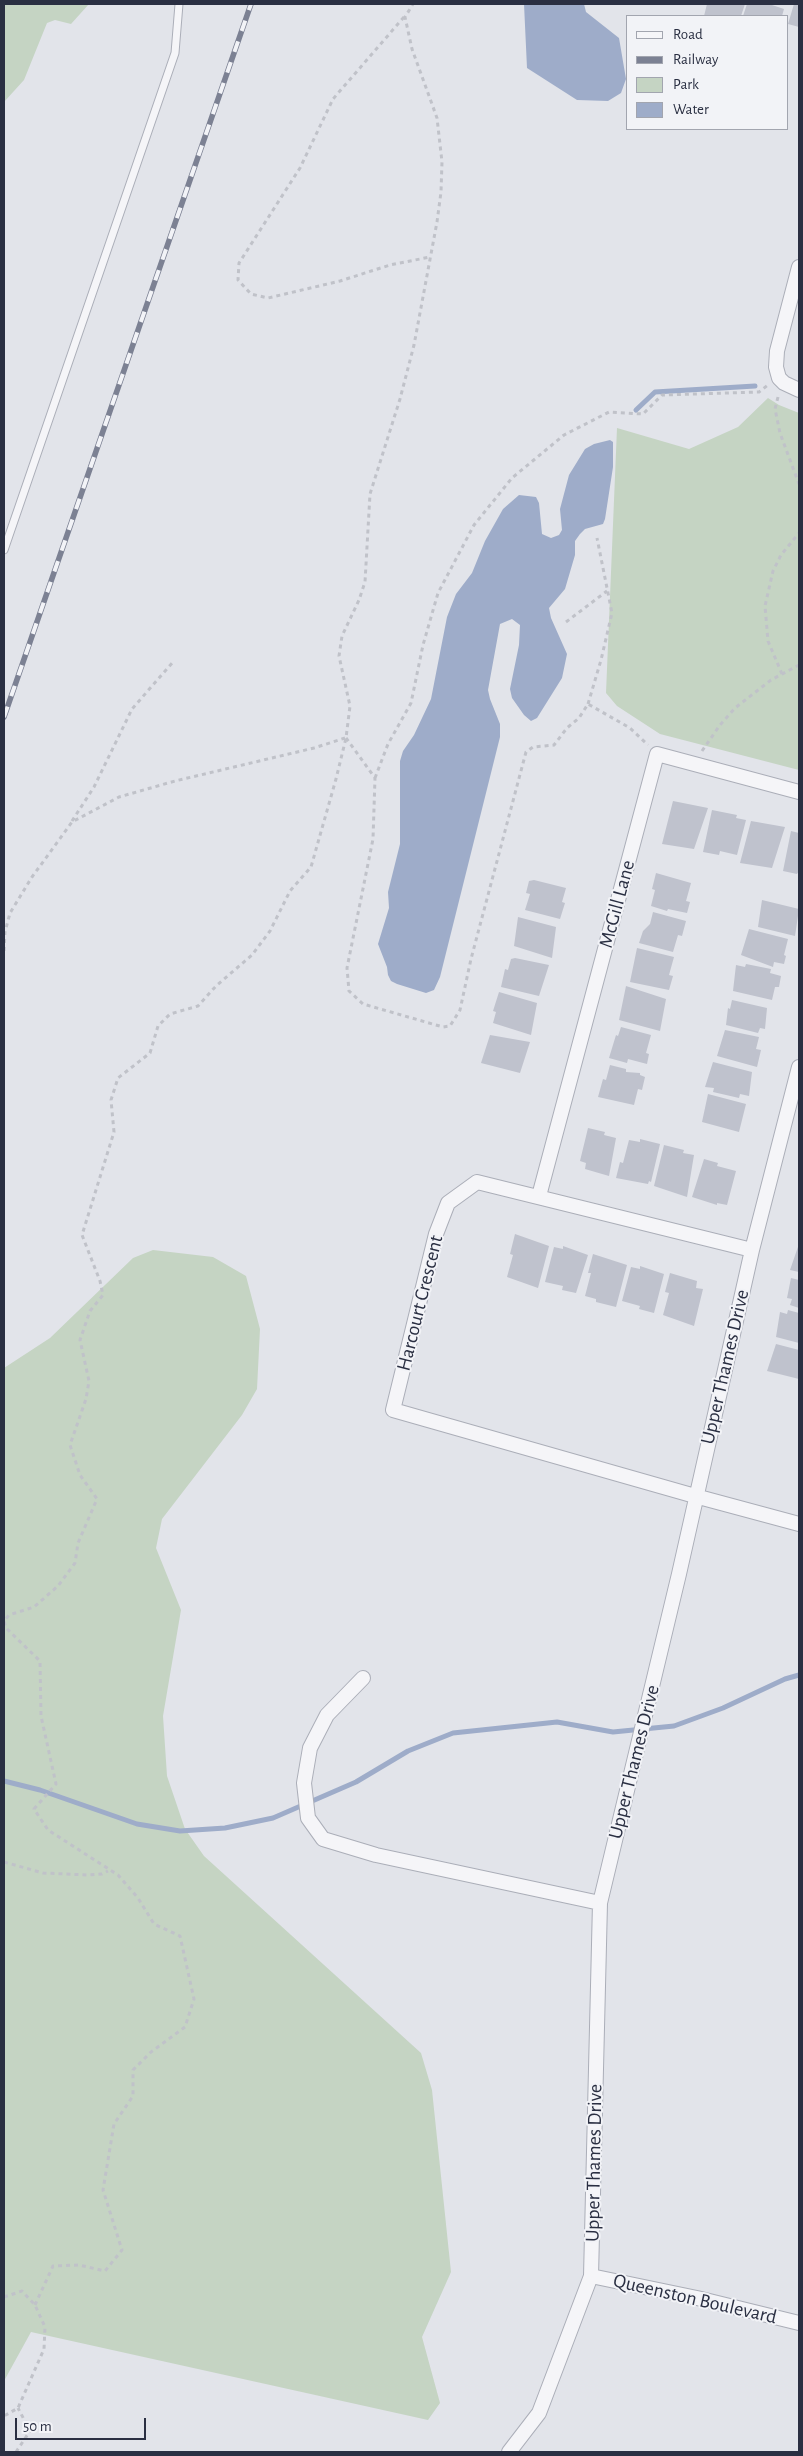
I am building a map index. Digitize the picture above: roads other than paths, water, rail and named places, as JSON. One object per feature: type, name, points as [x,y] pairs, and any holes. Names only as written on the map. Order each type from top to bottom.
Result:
[{"type":"street","points":[[799,267],[777,351],[776,367],[780,380],[790,388],[799,390]]},
{"type":"street","name":"McGill Lane","points":[[539,1196],[657,754],[799,792]]},
{"type":"street","name":"Upper Thames Drive","points":[[509,2452],[538,2413],[591,2276],[600,1903],[679,1574],[695,1496],[752,1250],[799,1068]]},
{"type":"street","name":"Harcourt Crescent","points":[[695,1496],[393,1410],[436,1234],[448,1203],[477,1182],[752,1250]]},
{"type":"street","points":[[695,1496],[799,1524]]},
{"type":"street","points":[[362,1678],[327,1715],[310,1748],[304,1783],[308,1818],[323,1839],[376,1855],[600,1903]]},
{"type":"street","name":"Queenston Boulevard","points":[[591,2276],[697,2298],[799,2323]]},
{"type":"lane","points":[[4,550],[175,53],[179,4]]},
{"type":"water","points":[[524,4],[584,4],[586,12],[619,38],[626,79],[621,93],[608,101],[577,100],[527,68]]},
{"type":"water","points":[[610,440],[613,442],[613,467],[605,519],[603,524],[585,529],[575,541],[575,555],[565,589],[549,608],[551,618],[567,654],[562,678],[537,718],[531,721],[524,715],[512,698],[510,689],[519,645],[520,625],[512,619],[500,624],[488,690],[500,724],[500,737],[440,977],[434,990],[426,993],[397,984],[391,981],[388,975],[387,967],[378,944],[389,908],[388,892],[400,844],[400,761],[403,751],[414,735],[431,699],[447,617],[456,594],[472,573],[485,541],[503,509],[519,495],[536,497],[539,503],[542,534],[551,538],[559,535],[562,530],[560,509],[569,475],[585,449],[594,444]]},
{"type":"waterway","points":[[636,410],[655,392],[755,386]]},
{"type":"waterway","points":[[4,1781],[40,1790],[137,1824],[180,1831],[225,1828],[273,1818],[356,1782],[408,1751],[453,1733],[557,1722],[613,1732],[674,1726],[723,1708],[785,1679],[799,1675]]},
{"type":"railway","points":[[4,717],[251,4]]}]
